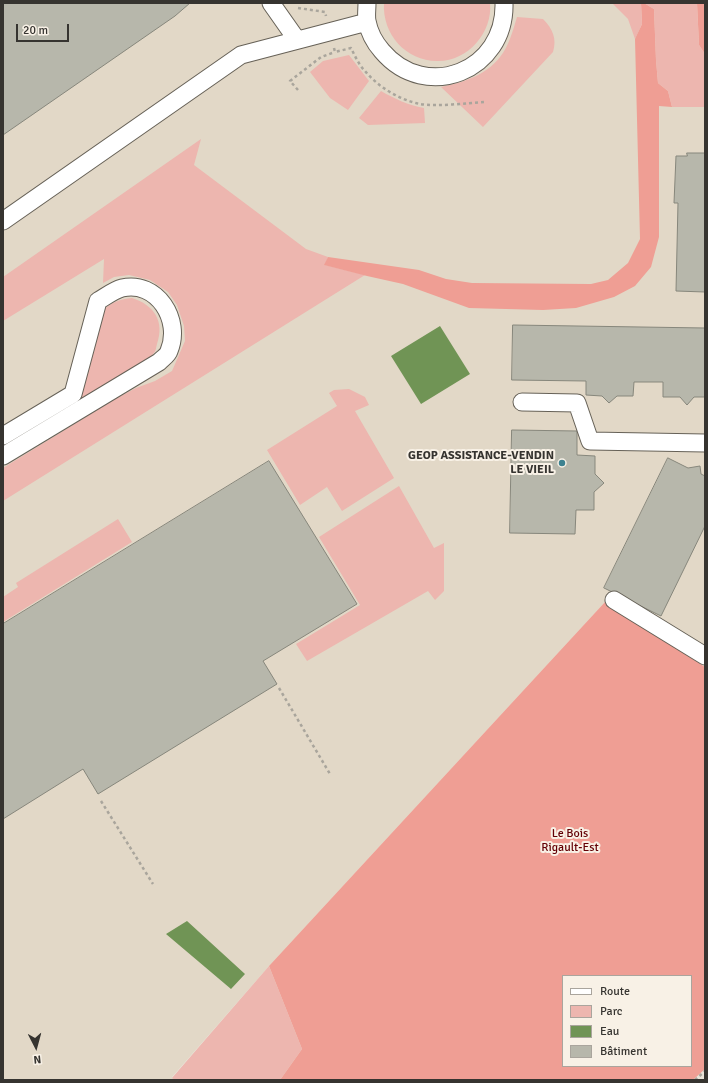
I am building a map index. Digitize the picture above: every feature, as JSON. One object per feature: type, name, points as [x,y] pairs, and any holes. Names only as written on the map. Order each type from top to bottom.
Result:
[{"type":"street","points":[[271,3],[297,40]]},
{"type":"street","points":[[367,3],[367,22],[375,43],[390,61],[412,73],[435,77],[453,75],[468,69],[487,54],[498,39],[504,15],[504,3]]},
{"type":"street","points":[[3,221],[241,55],[367,22]]},
{"type":"street","points":[[3,436],[73,394],[98,301],[122,288],[141,288],[158,297],[167,310],[172,324],[173,339],[169,352],[159,362],[3,456]]},
{"type":"street","points":[[522,402],[577,403],[590,441],[705,443]]},
{"type":"street","points":[[614,600],[705,656]]},
{"type":"path","points":[[298,8],[325,12],[335,52]]},
{"type":"path","points":[[298,90],[290,81],[321,57],[351,48],[365,71],[376,82],[395,94],[420,104],[484,102]]},
{"type":"path","points":[[279,688],[330,774]]},
{"type":"path","points":[[101,801],[153,884]]},
{"type":"path","points":[[695,1080],[705,1071]]},
{"type":"shaded area","points":[[3,3],[641,3],[637,105],[705,107],[705,667],[605,602],[269,966],[172,1077],[175,1080],[3,1080]]},
{"type":"green space","points":[[384,3],[490,3],[490,14],[482,35],[476,44],[468,51],[458,57],[448,60],[426,60],[406,51],[398,44],[387,25],[384,14]]},
{"type":"green space","points":[[612,3],[641,3],[642,24],[635,39],[628,19]]},
{"type":"green space","points":[[641,3],[644,3],[654,9],[658,83],[668,91],[672,107],[659,106],[659,237],[651,267],[635,286],[614,297],[576,308],[543,310],[469,308],[403,284],[324,265],[328,257],[419,270],[446,279],[472,283],[591,284],[608,280],[628,263],[640,239],[635,39],[642,24]]},
{"type":"green space","points":[[644,3],[697,3],[699,45],[705,54],[705,107],[672,107],[668,91],[658,83],[654,9]]},
{"type":"green space","points":[[697,3],[705,3],[705,54],[699,45]]},
{"type":"green space","points":[[517,17],[543,19],[552,30],[555,43],[553,52],[483,127],[441,87],[458,83],[481,74],[494,64],[506,48]]},
{"type":"green space","points":[[349,55],[369,81],[348,110],[330,98],[310,72],[323,61]]},
{"type":"green space","points":[[381,91],[391,97],[424,108],[425,123],[368,125],[359,118]]},
{"type":"green space","points":[[201,139],[194,165],[306,249],[328,257],[325,265],[365,275],[3,501],[3,468],[115,399],[136,388],[155,381],[172,371],[185,341],[184,326],[177,305],[168,292],[150,280],[129,275],[114,277],[103,283],[104,259],[3,321],[3,277]]},
{"type":"green space","points":[[132,298],[146,305],[156,315],[160,328],[156,350],[153,355],[140,366],[3,450],[3,444],[65,406],[103,310],[116,301]]},
{"type":"green space","points":[[349,389],[365,397],[369,405],[355,411],[394,478],[342,511],[327,487],[300,505],[267,450],[337,406],[329,393],[334,390]]},
{"type":"green space","points":[[399,486],[434,548],[444,543],[444,591],[435,600],[428,591],[307,661],[296,644],[360,605],[319,537]]},
{"type":"green space","points":[[118,519],[132,542],[3,622],[3,597],[18,587],[16,583]]},
{"type":"green space","name":"Le Bois Rigault-Est","points":[[605,602],[705,667],[705,1069],[693,1080],[280,1080],[302,1049],[269,966]]},
{"type":"green space","points":[[269,966],[302,1049],[280,1080],[175,1080],[172,1078]]},
{"type":"water","points":[[440,326],[470,374],[421,404],[391,356]]},
{"type":"water","points":[[187,921],[245,974],[231,989],[166,934]]},
{"type":"building","points":[[3,3],[190,3],[175,16],[3,135]]},
{"type":"building","points":[[687,153],[705,153],[705,292],[676,291],[678,203],[674,203],[676,156],[687,156]]},
{"type":"building","points":[[513,325],[705,328],[705,397],[694,397],[687,405],[680,397],[663,397],[663,382],[634,382],[633,396],[617,396],[609,403],[602,396],[586,395],[586,381],[512,380]]},
{"type":"building","points":[[512,430],[577,431],[577,455],[595,456],[595,474],[604,483],[594,492],[594,510],[576,510],[575,534],[510,533]]},
{"type":"building","points":[[668,458],[688,468],[700,466],[701,474],[705,476],[705,526],[661,616],[604,588]]},
{"type":"building","points":[[269,461],[357,604],[263,661],[277,684],[98,794],[83,769],[3,819],[3,624]]},
{"type":"place","name":"GEOP ASSISTANCE-VENDIN LE VIEIL","points":[[562,463]]}]
